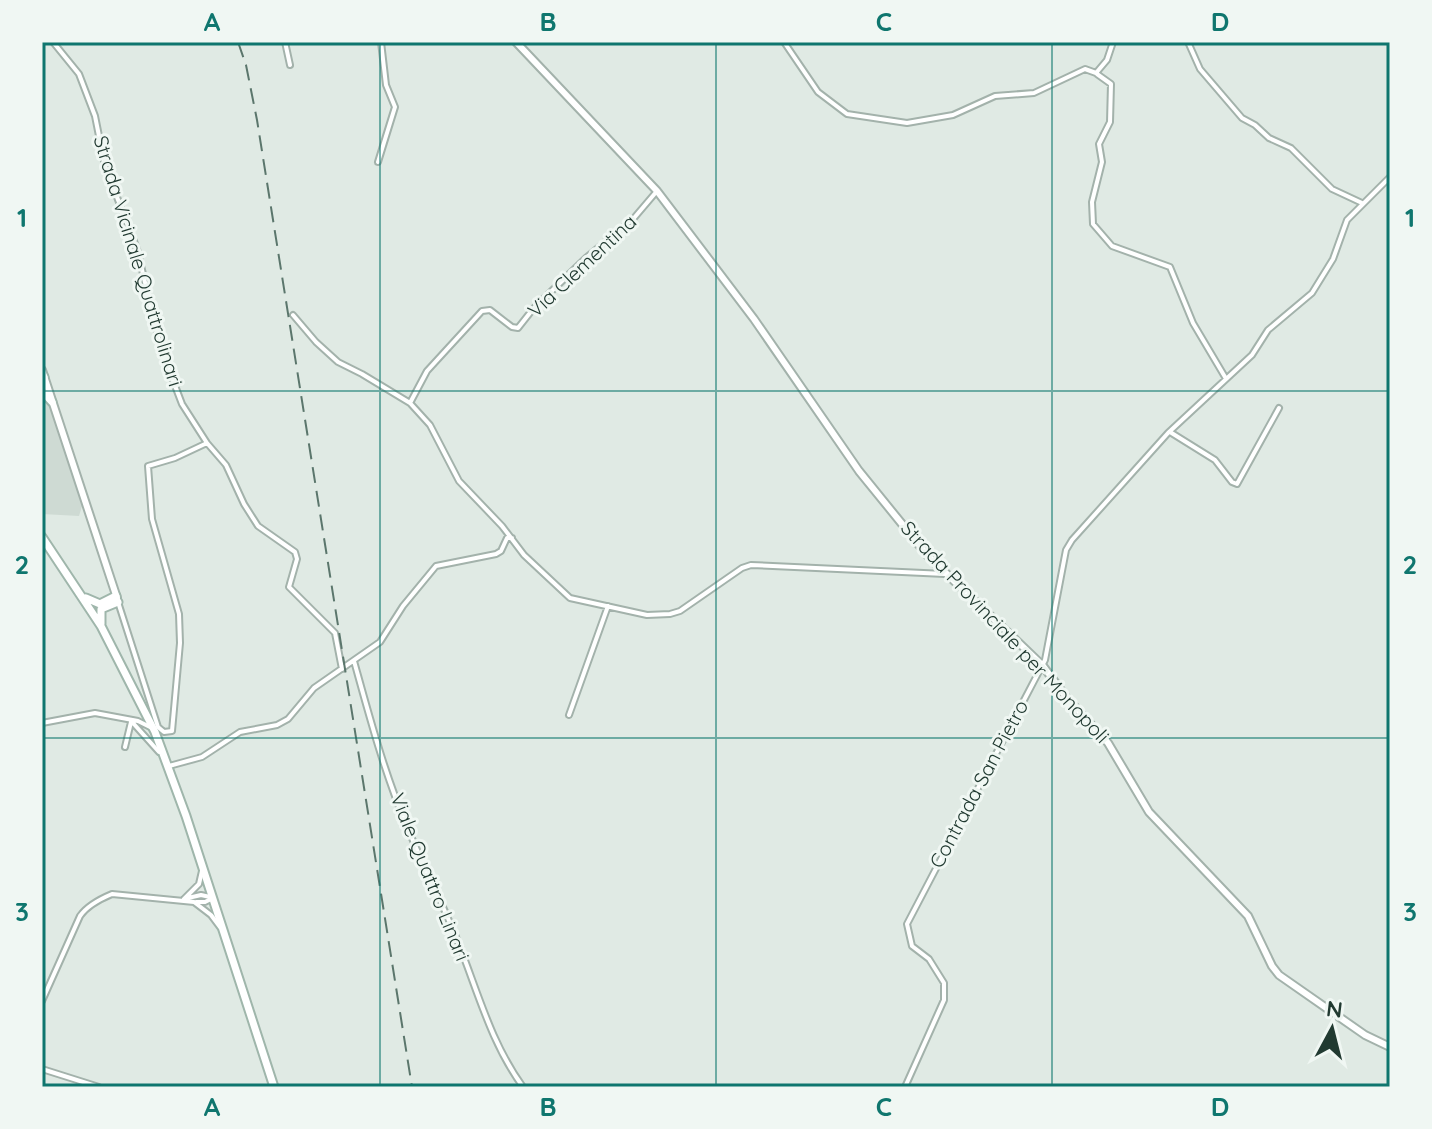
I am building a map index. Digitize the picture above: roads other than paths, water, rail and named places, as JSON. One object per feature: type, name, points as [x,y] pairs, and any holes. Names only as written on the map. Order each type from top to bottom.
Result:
[{"type":"main road","points":[[42,391],[52,402]]},
{"type":"main road","points":[[42,537],[101,626],[153,728],[202,865],[274,1087]]},
{"type":"main road","points":[[42,547],[61,563]]},
{"type":"main road","points":[[81,594],[91,602],[100,604],[117,599]]},
{"type":"main road","points":[[101,626],[101,609],[117,599]]},
{"type":"street","name":"Strada Vicinale Quattrolinari","points":[[53,42],[79,74],[95,116],[111,184],[137,249],[161,349],[182,404],[207,443],[226,465],[258,526],[295,552],[297,559],[289,587],[337,636],[342,669]]},
{"type":"street","points":[[285,42],[290,65]]},
{"type":"street","points":[[378,162],[395,104],[386,85],[381,42]]},
{"type":"street","name":"Strada Provinciale per Monopoli","points":[[516,42],[657,191],[754,319],[859,471],[945,574],[1043,666],[1066,697],[1115,751],[1149,812],[1248,916],[1279,975],[1365,1035],[1390,1047]]},
{"type":"street","points":[[784,42],[818,92],[847,114],[907,123],[953,115],[990,97],[1034,93],[1085,69],[1111,84],[1110,122],[1099,144],[1102,162],[1092,202],[1095,227],[1112,246],[1170,267],[1193,323],[1225,377]]},
{"type":"street","points":[[1096,73],[1107,60],[1113,42]]},
{"type":"street","points":[[1188,42],[1200,69],[1242,118],[1260,128],[1269,138],[1291,148],[1332,189],[1362,203]]},
{"type":"street","name":"Contrada San Pietro","points":[[905,1087],[943,1006],[945,987],[929,959],[912,946],[908,920],[1043,666],[1066,550],[1170,431],[1252,355],[1268,330],[1316,288],[1333,259],[1345,222],[1390,177]]},
{"type":"street","name":"Via Clementina","points":[[410,403],[431,366],[482,311],[490,310],[514,329],[518,328],[533,309],[587,257],[634,218],[657,191]]},
{"type":"street","points":[[293,315],[338,362],[410,403],[430,425],[456,476],[524,555],[567,596],[651,615],[675,613],[725,578],[751,565],[945,574]]},
{"type":"street","points":[[43,375],[158,727],[164,732],[172,731],[180,624],[152,519],[148,466],[207,443]]},
{"type":"street","points":[[1170,431],[1215,460],[1237,484],[1279,408]]},
{"type":"street","points":[[131,722],[144,732],[167,763],[202,757],[240,732],[284,722],[314,688],[380,642],[403,606],[436,566],[496,554],[501,551],[507,538],[512,538]]},
{"type":"street","points":[[569,715],[608,606]]},
{"type":"street","name":"Viale Quattro Linari","points":[[354,661],[405,824],[456,938],[477,999],[503,1057],[523,1087]]},
{"type":"street","points":[[125,747],[131,722],[141,713],[140,703]]},
{"type":"street","points":[[42,723],[91,713],[153,728],[150,732],[144,732]]},
{"type":"street","points":[[184,899],[199,884],[202,865]]},
{"type":"street","points":[[42,1001],[85,909],[112,894],[194,902],[213,898]]},
{"type":"street","points":[[184,899],[201,895],[213,898]]},
{"type":"street","points":[[194,902],[211,915],[223,932]]},
{"type":"street","points":[[42,1069],[99,1087]]},
{"type":"railway","points":[[238,42],[257,120],[412,1087]]}]
